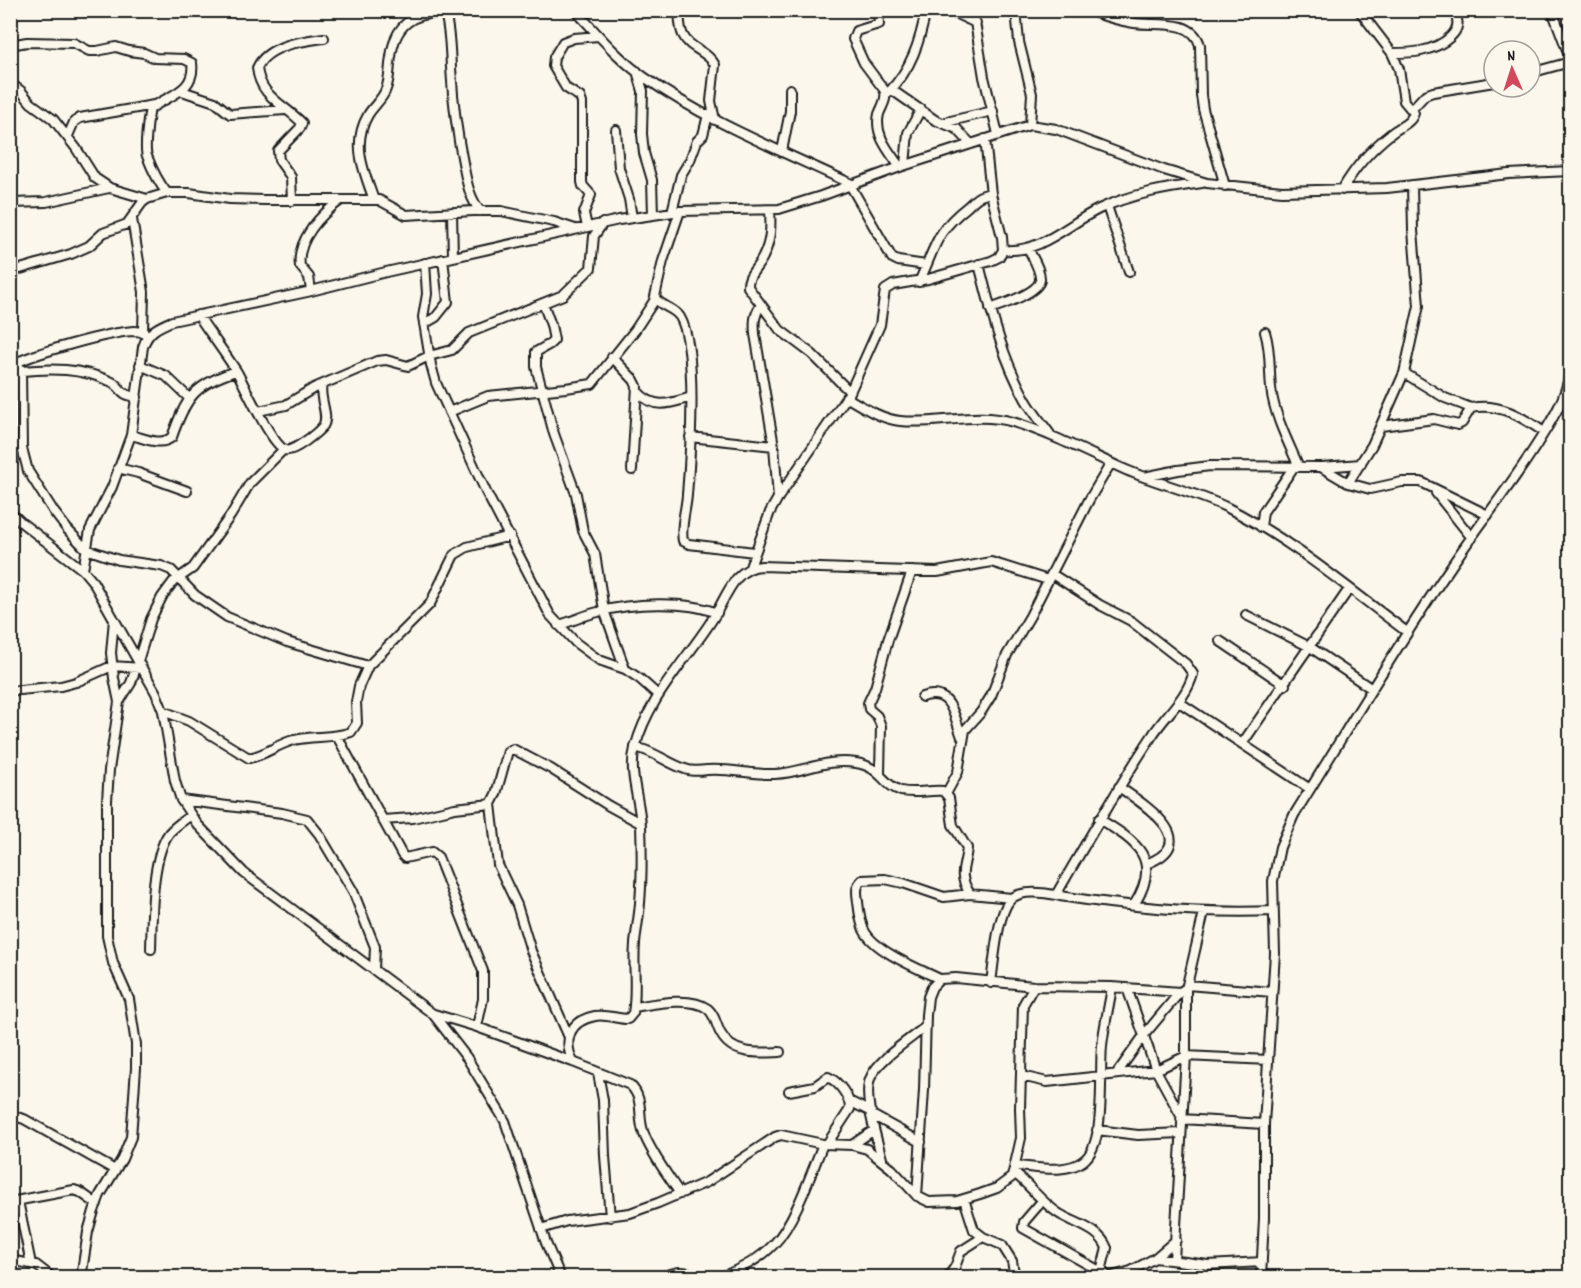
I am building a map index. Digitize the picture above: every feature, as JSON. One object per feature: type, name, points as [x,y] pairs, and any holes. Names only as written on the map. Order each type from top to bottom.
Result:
[{"type":"street","points":[[575,10],[637,71],[711,117],[851,185],[892,258],[926,265]]},
{"type":"street","points":[[449,412],[488,396],[589,385],[634,330],[655,298],[676,212],[681,175],[711,117],[715,65],[686,40],[680,27],[678,10]]},
{"type":"street","points":[[878,10],[879,24],[856,32],[853,39],[864,63],[889,93],[957,129],[971,144]]},
{"type":"street","points":[[903,166],[880,136],[878,121],[889,93],[913,59],[922,33],[926,10]]},
{"type":"street","points":[[948,10],[976,22]]},
{"type":"street","points":[[973,10],[984,77],[998,134]]},
{"type":"street","points":[[1016,10],[1019,42],[1032,94],[1030,125]]},
{"type":"street","points":[[1342,190],[1362,160],[1413,117],[1412,109],[1404,101],[1400,69],[1392,53],[1359,10]]},
{"type":"street","points":[[1392,53],[1421,51],[1446,41],[1458,27],[1458,19],[1452,10]]},
{"type":"street","points":[[1542,69],[1570,60],[1552,10]]},
{"type":"street","points":[[1093,12],[1135,23],[1184,27],[1193,31],[1198,38],[1201,52],[1203,109],[1225,186]]},
{"type":"street","points":[[374,200],[358,151],[366,118],[387,87],[395,39],[403,26],[415,16],[445,13],[449,30],[459,145],[469,191],[480,211]]},
{"type":"street","points":[[587,227],[584,213],[591,195],[582,182],[582,103],[580,97],[566,88],[554,71],[553,61],[563,42],[574,38],[599,36]]},
{"type":"street","points":[[292,201],[291,177],[279,160],[278,151],[302,123],[270,96],[259,80],[257,68],[272,52],[304,41],[324,39]]},
{"type":"street","points":[[10,45],[27,42],[74,42],[89,51],[116,47],[144,52],[155,58],[184,59],[192,63],[193,71],[182,91],[150,109],[147,122],[146,154],[152,164],[157,182],[167,193]]},
{"type":"street","points":[[637,71],[643,91],[642,134],[644,153],[652,180],[653,214]]},
{"type":"street","points":[[10,83],[30,102],[50,115],[68,136],[95,178],[110,188],[147,199]]},
{"type":"street","points":[[1412,109],[1425,95],[1433,92],[1482,84]]},
{"type":"street","points":[[782,151],[790,111],[790,89]]},
{"type":"street","points":[[182,91],[215,102],[230,114],[285,110]]},
{"type":"street","points":[[68,136],[74,122],[80,118],[155,105]]},
{"type":"street","points":[[903,166],[908,133],[921,109]]},
{"type":"street","points":[[942,123],[993,111]]},
{"type":"street","points":[[14,364],[108,335],[135,331],[145,334],[172,321],[603,223],[676,212],[779,209],[803,203],[903,166],[1030,125],[1056,129],[1164,170],[1207,183],[1282,191],[1342,190],[1509,174],[1570,171]]},
{"type":"street","points":[[616,130],[619,168],[629,199],[632,218]]},
{"type":"street","points":[[568,1035],[576,1026],[595,1016],[628,1019],[633,1013],[635,945],[640,901],[640,823],[634,776],[635,747],[658,695],[699,641],[737,578],[750,567],[770,512],[848,395],[880,325],[885,290],[893,285],[919,282],[980,264],[999,257],[1003,250],[991,193],[985,140]]},
{"type":"street","points":[[1003,250],[1028,248],[1049,240],[1107,206],[1170,188],[1207,183]]},
{"type":"street","points":[[1348,483],[1381,426],[1404,373],[1419,306],[1412,185]]},
{"type":"street","points":[[10,203],[46,202],[110,188]]},
{"type":"street","points":[[10,272],[71,254],[89,246],[103,233],[127,224],[147,199],[167,193],[189,193],[230,199],[374,200],[386,202],[406,215],[480,211],[520,214],[576,229]]},
{"type":"street","points":[[919,282],[938,236],[952,219],[969,206],[975,198],[991,193]]},
{"type":"street","points":[[311,291],[309,277],[300,266],[301,249],[321,217],[342,200]]},
{"type":"street","points":[[1107,206],[1129,272]]},
{"type":"street","points":[[770,210],[771,237],[764,256],[747,284],[780,330],[812,354],[848,395],[881,416],[898,421],[995,418],[1050,434],[1143,477],[1201,496],[1261,527],[1311,559],[1407,632]]},
{"type":"street","points":[[452,212],[453,257]]},
{"type":"street","points":[[83,570],[90,530],[112,487],[131,435],[137,397],[145,334],[144,292],[132,219]]},
{"type":"street","points":[[258,411],[286,405],[321,385],[377,361],[386,360],[408,366],[429,356],[447,352],[469,333],[568,292],[591,268],[594,236],[603,223]]},
{"type":"street","points":[[990,309],[1028,293],[1038,285],[1039,273],[1028,248]]},
{"type":"street","points":[[424,324],[436,317],[448,302],[443,259]]},
{"type":"street","points":[[424,263],[427,285],[423,313],[424,324],[436,383],[486,492],[550,615],[569,636],[599,660],[625,669],[658,695]]},
{"type":"street","points":[[980,264],[990,309],[1010,368],[1026,401],[1050,434]]},
{"type":"street","points":[[655,298],[660,304],[678,314],[683,324],[689,354],[690,437],[683,541],[689,544],[754,552]]},
{"type":"street","points":[[543,303],[554,340],[536,352],[536,368],[559,453],[576,494],[581,526],[595,554],[604,610],[625,669]]},
{"type":"street","points":[[761,305],[754,320],[755,334],[774,446],[778,498]]},
{"type":"street","points":[[198,315],[236,371],[267,428],[284,449],[290,450],[296,447],[322,426],[325,416],[320,393],[321,385]]},
{"type":"street","points":[[1265,332],[1269,344],[1273,399],[1296,468]]},
{"type":"street","points":[[10,354],[14,364],[21,371],[22,448],[28,471],[54,512],[86,549],[119,560],[161,566],[179,576],[195,595],[227,616],[287,642],[369,666]]},
{"type":"street","points":[[612,357],[634,380],[637,391],[632,470]]},
{"type":"street","points":[[140,365],[166,376],[189,398]]},
{"type":"street","points":[[21,371],[51,368],[73,369],[110,381],[123,394],[137,397]]},
{"type":"street","points":[[1261,1278],[1264,1218],[1264,1124],[1275,953],[1273,882],[1280,847],[1294,815],[1407,632],[1566,403],[1570,370]]},
{"type":"street","points":[[131,435],[155,441],[168,441],[172,437],[183,406],[189,398],[207,382],[236,371]]},
{"type":"street","points":[[1404,373],[1445,398],[1471,408],[1485,407],[1513,412],[1545,432]]},
{"type":"street","points":[[637,391],[644,398],[660,404],[691,397]]},
{"type":"street","points":[[1381,426],[1434,419],[1458,425],[1462,423],[1471,408]]},
{"type":"street","points":[[690,437],[774,446]]},
{"type":"street","points":[[119,702],[138,666],[157,607],[169,588],[179,576],[193,568],[231,515],[250,483],[284,449]]},
{"type":"street","points":[[946,794],[958,772],[964,730],[981,712],[991,696],[1007,655],[1089,500],[1112,463]]},
{"type":"street","points":[[1143,477],[1210,466],[1296,468],[1360,464]]},
{"type":"street","points":[[1321,467],[1348,483],[1370,489],[1412,481],[1421,483],[1488,515]]},
{"type":"street","points":[[118,468],[138,473],[187,492]]},
{"type":"street","points":[[1261,527],[1263,512],[1296,468]]},
{"type":"street","points":[[1433,490],[1472,538]]},
{"type":"street","points":[[10,512],[22,524],[83,570],[114,619],[164,711],[175,781],[181,800],[204,832],[244,873],[433,1014],[467,1058],[505,1121],[561,1278]]},
{"type":"street","points":[[1245,518],[1263,512]]},
{"type":"street","points":[[10,519],[22,524]]},
{"type":"street","points":[[164,711],[189,721],[249,758],[293,740],[337,736],[351,732],[357,723],[357,693],[369,666],[430,604],[454,555],[467,547],[510,536]]},
{"type":"street","points":[[750,567],[948,571],[991,562],[1050,577],[1131,621],[1191,668],[1193,674],[1179,702],[1154,732],[1099,819],[1056,895]]},
{"type":"street","points":[[880,773],[881,726],[877,717],[869,709],[868,703],[875,688],[888,640],[912,571]]},
{"type":"street","points":[[1242,744],[1285,685],[1349,589]]},
{"type":"street","points":[[558,625],[604,610],[633,607],[688,605],[703,607],[717,613]]},
{"type":"street","points":[[1246,615],[1310,647],[1372,689]]},
{"type":"street","points":[[81,1278],[88,1232],[97,1204],[131,1137],[136,1068],[136,1044],[129,999],[113,963],[106,936],[109,770],[119,702],[112,666],[111,642],[114,619]]},
{"type":"street","points":[[569,636],[575,621]]},
{"type":"street","points":[[1220,641],[1285,685]]},
{"type":"street","points":[[10,691],[61,686],[112,666],[138,666]]},
{"type":"street","points":[[922,697],[934,694],[948,701],[962,737]]},
{"type":"street","points":[[1179,702],[1310,789]]},
{"type":"street","points":[[337,736],[405,858],[432,852],[438,857],[483,971],[483,999],[477,1027]]},
{"type":"street","points":[[635,747],[654,752],[681,768],[693,771],[734,770],[776,774],[821,764],[845,762],[870,766],[889,784],[901,790],[935,791],[946,794],[949,798],[953,825],[967,848],[962,874],[963,883],[970,894]]},
{"type":"street","points":[[573,1062],[567,1045],[568,1035],[535,961],[517,905],[498,865],[491,804],[508,751],[513,749],[551,769],[640,823]]},
{"type":"street","points":[[1119,787],[1149,808],[1168,829],[1170,837],[1168,852],[1159,860],[1146,864]]},
{"type":"street","points":[[181,800],[282,813],[307,819],[319,834],[353,891],[375,947],[374,969]]},
{"type":"street","points":[[382,820],[412,818],[455,808],[491,804]]},
{"type":"street","points":[[151,949],[154,893],[162,848],[171,830],[191,815]]},
{"type":"street","points":[[1099,819],[1132,840],[1142,852],[1146,864],[1144,887],[1134,905]]},
{"type":"street","points":[[1272,992],[1034,986],[956,978],[940,979],[903,961],[869,938],[864,930],[856,892],[857,884],[862,880],[885,879],[916,886],[939,896],[970,894],[1012,898],[1034,893],[1204,912],[1273,911]]},
{"type":"street","points":[[991,983],[1002,919],[1012,898]]},
{"type":"street","points":[[1174,1260],[1186,1056],[1184,988],[1204,912]]},
{"type":"street","points":[[917,1196],[928,997],[932,987],[940,979]]},
{"type":"street","points":[[542,1229],[567,1221],[630,1214],[707,1182],[778,1136],[867,1149],[882,1160],[921,1200],[929,1202],[964,1199],[997,1188],[1012,1177],[1021,1138],[1023,1005],[1034,986]]},
{"type":"street","points":[[1015,1169],[1071,1167],[1082,1162],[1090,1154],[1097,1130],[1102,1046],[1112,987]]},
{"type":"street","points":[[1127,988],[1156,1070],[1181,1117]]},
{"type":"street","points":[[1117,1073],[1145,1034],[1184,988]]},
{"type":"street","points":[[634,1007],[682,1002],[696,1005],[708,1009],[715,1017],[721,1034],[738,1050],[755,1053],[780,1052]]},
{"type":"street","points":[[433,1014],[477,1027],[630,1085],[636,1092],[641,1107],[643,1133],[680,1194]]},
{"type":"street","points":[[882,1160],[871,1113],[869,1083],[874,1071],[883,1062],[925,1027]]},
{"type":"street","points":[[1021,1076],[1047,1082],[1156,1070],[1186,1056],[1268,1060]]},
{"type":"street","points":[[598,1073],[603,1100],[610,1217]]},
{"type":"street","points":[[789,1091],[815,1086],[830,1077],[849,1101],[921,1142]]},
{"type":"street","points":[[718,1278],[750,1262],[774,1244],[790,1220],[825,1144],[849,1113],[849,1101]]},
{"type":"street","points":[[10,1115],[24,1119],[115,1170]]},
{"type":"street","points":[[1181,1117],[1264,1124]]},
{"type":"street","points":[[852,1145],[874,1130]]},
{"type":"street","points":[[1097,1130],[1138,1135],[1180,1133]]},
{"type":"street","points":[[1015,1169],[1042,1201],[1061,1215],[1100,1235],[1107,1248],[1106,1276]]},
{"type":"street","points":[[31,1264],[14,1202],[74,1191],[80,1192],[97,1204]]},
{"type":"street","points":[[964,1199],[972,1226],[983,1237],[1002,1245],[1012,1261],[1015,1278]]},
{"type":"street","points":[[1042,1201],[1024,1222],[1023,1228],[1106,1276],[1131,1271],[1155,1258],[1176,1240]]},
{"type":"street","points":[[947,1278],[955,1267],[961,1251],[983,1237]]},
{"type":"street","points":[[1155,1258],[1208,1265],[1262,1262]]},
{"type":"street","points":[[10,1260],[31,1264],[53,1278]]},
{"type":"street","points":[[660,1278],[677,1271],[685,1271],[698,1278]]}]
